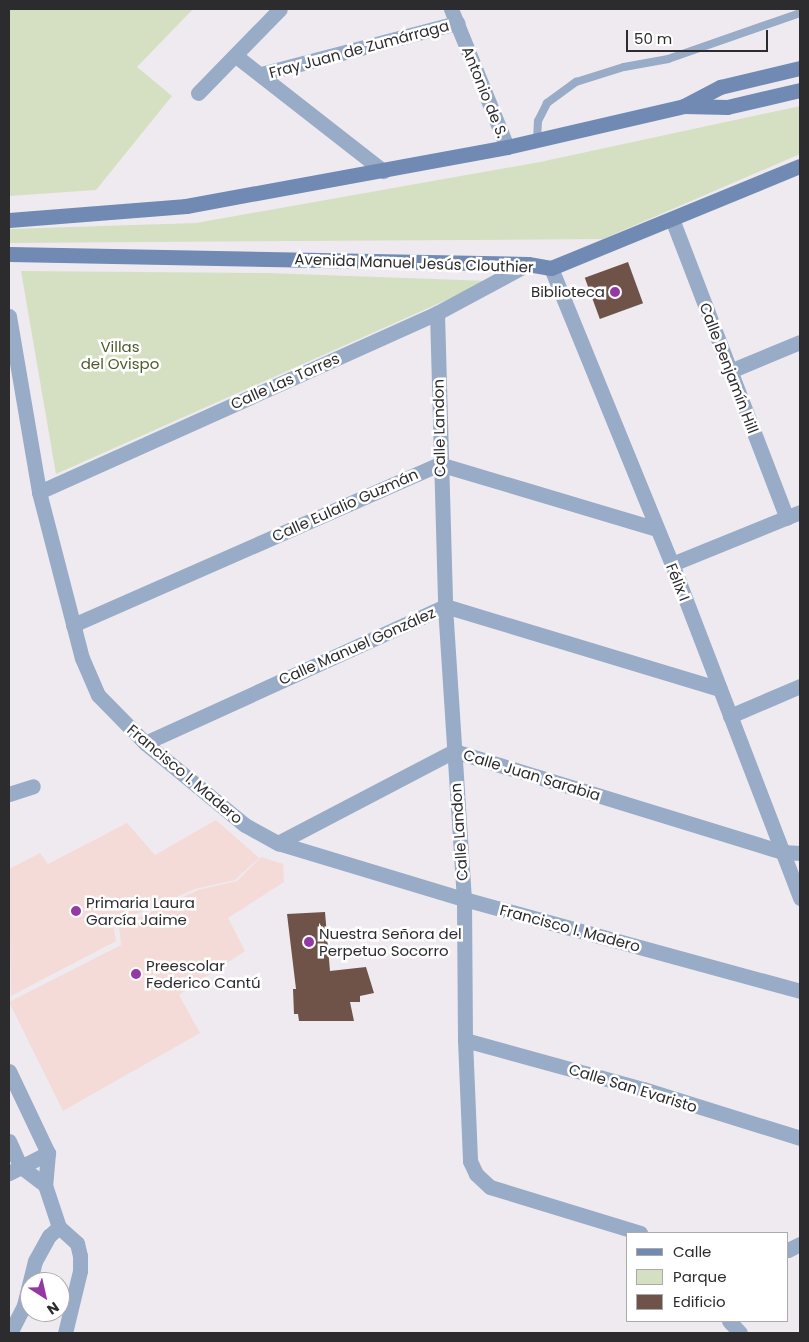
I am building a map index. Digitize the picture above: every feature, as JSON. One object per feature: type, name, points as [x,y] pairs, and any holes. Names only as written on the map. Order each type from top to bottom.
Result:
[{"type":"street","points":[[198,93],[280,9]]},
{"type":"street","name":"Fray Juan de Zumárraga","points":[[261,74],[454,16]]},
{"type":"street","name":"Antonio de S.","points":[[454,16],[507,147]]},
{"type":"street","name":"Fray Juan de Zumárraga","points":[[236,56],[383,171]]},
{"type":"street","points":[[684,106],[720,87],[800,68]]},
{"type":"street","points":[[9,220],[186,206],[507,147],[684,106],[728,107],[800,90]]},
{"type":"street","name":"Avenida Manuel Jesús Clouthier","points":[[9,254],[528,264],[551,268],[800,166]]},
{"type":"street","name":"Calle Benjamín Hill","points":[[672,219],[730,371],[794,515]]},
{"type":"street","name":"Calle Las Torres","points":[[39,492],[437,313],[528,264]]},
{"type":"street","name":"Félix I","points":[[551,268],[654,528],[672,564],[800,898]]},
{"type":"street","name":"Calle Landon","points":[[437,313],[439,464],[445,606],[464,899],[464,1040],[470,1161],[480,1179],[498,1190],[637,1232]]},
{"type":"street","name":"Francisco I. Madero","points":[[9,316],[39,492],[82,658],[98,695],[145,743],[245,824],[278,843],[464,899],[800,991]]},
{"type":"street","points":[[730,371],[800,342]]},
{"type":"street","points":[[439,464],[654,528]]},
{"type":"street","name":"Calle Eulalio Guzmán","points":[[73,625],[439,464]]},
{"type":"street","points":[[672,564],[794,515]]},
{"type":"street","name":"Calle Manuel González","points":[[145,743],[445,606],[720,689]]},
{"type":"street","points":[[730,716],[800,686]]},
{"type":"street","name":"Calle Juan Sarabia","points":[[278,843],[454,752],[783,852],[800,853]]},
{"type":"street","points":[[9,794],[33,786]]},
{"type":"street","name":"Calle San Evaristo","points":[[464,1040],[642,1089],[800,1138]]},
{"type":"street","points":[[10,1075],[48,1153],[45,1185],[59,1227],[77,1243],[80,1256],[80,1272],[65,1333]]},
{"type":"street","points":[[9,1141],[15,1169],[45,1185]]},
{"type":"street","points":[[15,1169],[48,1153]]},
{"type":"street","points":[[10,1333],[24,1305],[35,1261],[49,1236],[59,1227]]},
{"type":"street","points":[[730,1322],[740,1333]]},
{"type":"lane","points":[[537,140],[538,121],[547,103],[576,82],[624,67],[668,59],[800,13]]},
{"type":"shaded area","name":"Primaria Laura García Jaime","points":[[216,820],[259,858],[235,880],[195,889],[113,924],[116,941],[11,996],[9,869],[40,853],[48,864],[127,823],[155,855]]},
{"type":"shaded area","name":"Preescolar Federico Cantú","points":[[261,857],[283,864],[284,882],[228,918],[245,951],[179,995],[200,1033],[63,1111],[9,1002],[121,945],[119,927],[198,890],[237,881]]},
{"type":"green space","points":[[9,9],[193,9],[137,67],[172,96],[96,190],[9,196]]},
{"type":"green space","points":[[800,106],[800,154],[603,239],[9,243],[9,229],[196,223],[540,162]]},
{"type":"green space","name":"Villas del Ovispo","points":[[21,271],[268,273],[489,281],[56,474]]},
{"type":"building","name":"Biblioteca","points":[[628,262],[643,303],[600,319],[585,278]]},
{"type":"building","points":[[325,912],[330,971],[366,967],[374,993],[360,996],[360,1002],[350,1002],[354,1021],[299,1021],[298,1014],[294,1014],[293,989],[296,989],[287,914]]},
{"type":"place","name":"Biblioteca","points":[[615,292]]},
{"type":"place","name":"Primaria Laura García Jaime","points":[[76,911]]},
{"type":"place","name":"Nuestra Señora del Perpetuo Socorro","points":[[309,942]]},
{"type":"place","name":"Preescolar Federico Cantú","points":[[136,974]]}]
